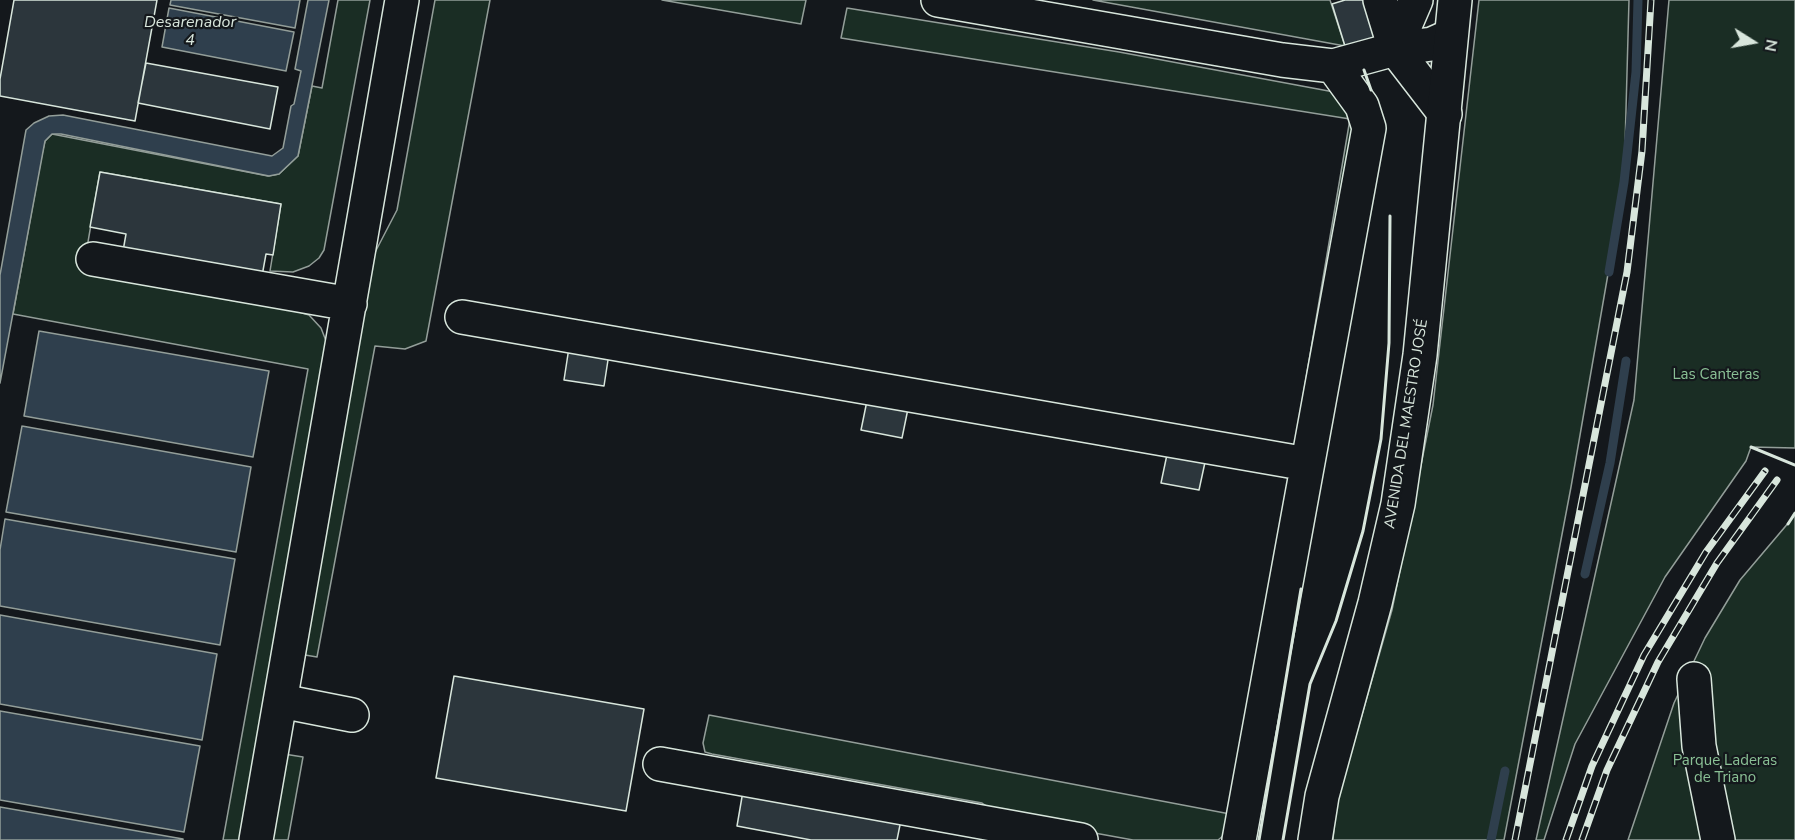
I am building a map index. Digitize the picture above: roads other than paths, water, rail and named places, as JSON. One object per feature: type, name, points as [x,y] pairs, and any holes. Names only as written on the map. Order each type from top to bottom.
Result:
[{"type":"main road","points":[[256,840],[402,0]]},
{"type":"main road","points":[[938,0],[1030,8],[1282,60],[1333,66],[1395,49],[1432,44],[1450,36]]},
{"type":"main road","points":[[1380,0],[1395,49],[1445,114]]},
{"type":"main road","points":[[1395,49],[1416,0]]},
{"type":"main road","name":"AVENIDA DEL MAESTRO JOSÉ","points":[[1315,840],[1322,796],[1375,603],[1398,504],[1420,355],[1455,0]]},
{"type":"main road","points":[[1239,840],[1369,129],[1362,106],[1333,66]]},
{"type":"main road","points":[[93,259],[350,304]]},
{"type":"main road","points":[[462,317],[1307,464]]},
{"type":"main road","points":[[1694,679],[1699,746],[1718,840]]},
{"type":"main road","points":[[281,701],[352,715]]},
{"type":"main road","points":[[660,764],[1081,840]]},
{"type":"water","points":[[171,0],[300,0],[295,28],[170,5]]},
{"type":"water","points":[[308,0],[329,0],[298,156],[279,174],[269,176],[61,134],[52,134],[45,141],[0,383],[0,275],[26,130],[34,123],[49,116],[63,115],[272,156],[283,148],[291,106],[294,104],[301,71],[295,69]]},
{"type":"water","name":"Desarenador 4","points":[[169,8],[294,32],[286,71],[162,47]]},
{"type":"water","points":[[39,331],[269,371],[253,457],[24,416]]},
{"type":"water","points":[[22,426],[251,467],[236,552],[6,512]]},
{"type":"water","points":[[5,519],[235,559],[220,645],[0,606],[0,550]]},
{"type":"water","points":[[0,615],[217,654],[202,740],[0,704]]},
{"type":"water","points":[[0,711],[200,746],[184,832],[0,800]]},
{"type":"water","points":[[0,807],[183,839],[183,840],[0,840]]},
{"type":"waterway","points":[[1609,272],[1624,182],[1636,72],[1638,0]]},
{"type":"waterway","points":[[1585,574],[1610,463],[1626,361]]},
{"type":"waterway","points":[[1491,840],[1505,771]]},
{"type":"railway","points":[[1515,840],[1627,272],[1642,151],[1651,0]]},
{"type":"railway","points":[[1566,840],[1592,766],[1644,655],[1706,552],[1765,471]]},
{"type":"railway","points":[[1582,840],[1607,770],[1658,662],[1717,563],[1777,480]]},
{"type":"park label","name":"Las Canteras","points":[[1716,375]]},
{"type":"park label","name":"Parque Laderas de Triano","points":[[1725,770]]}]
